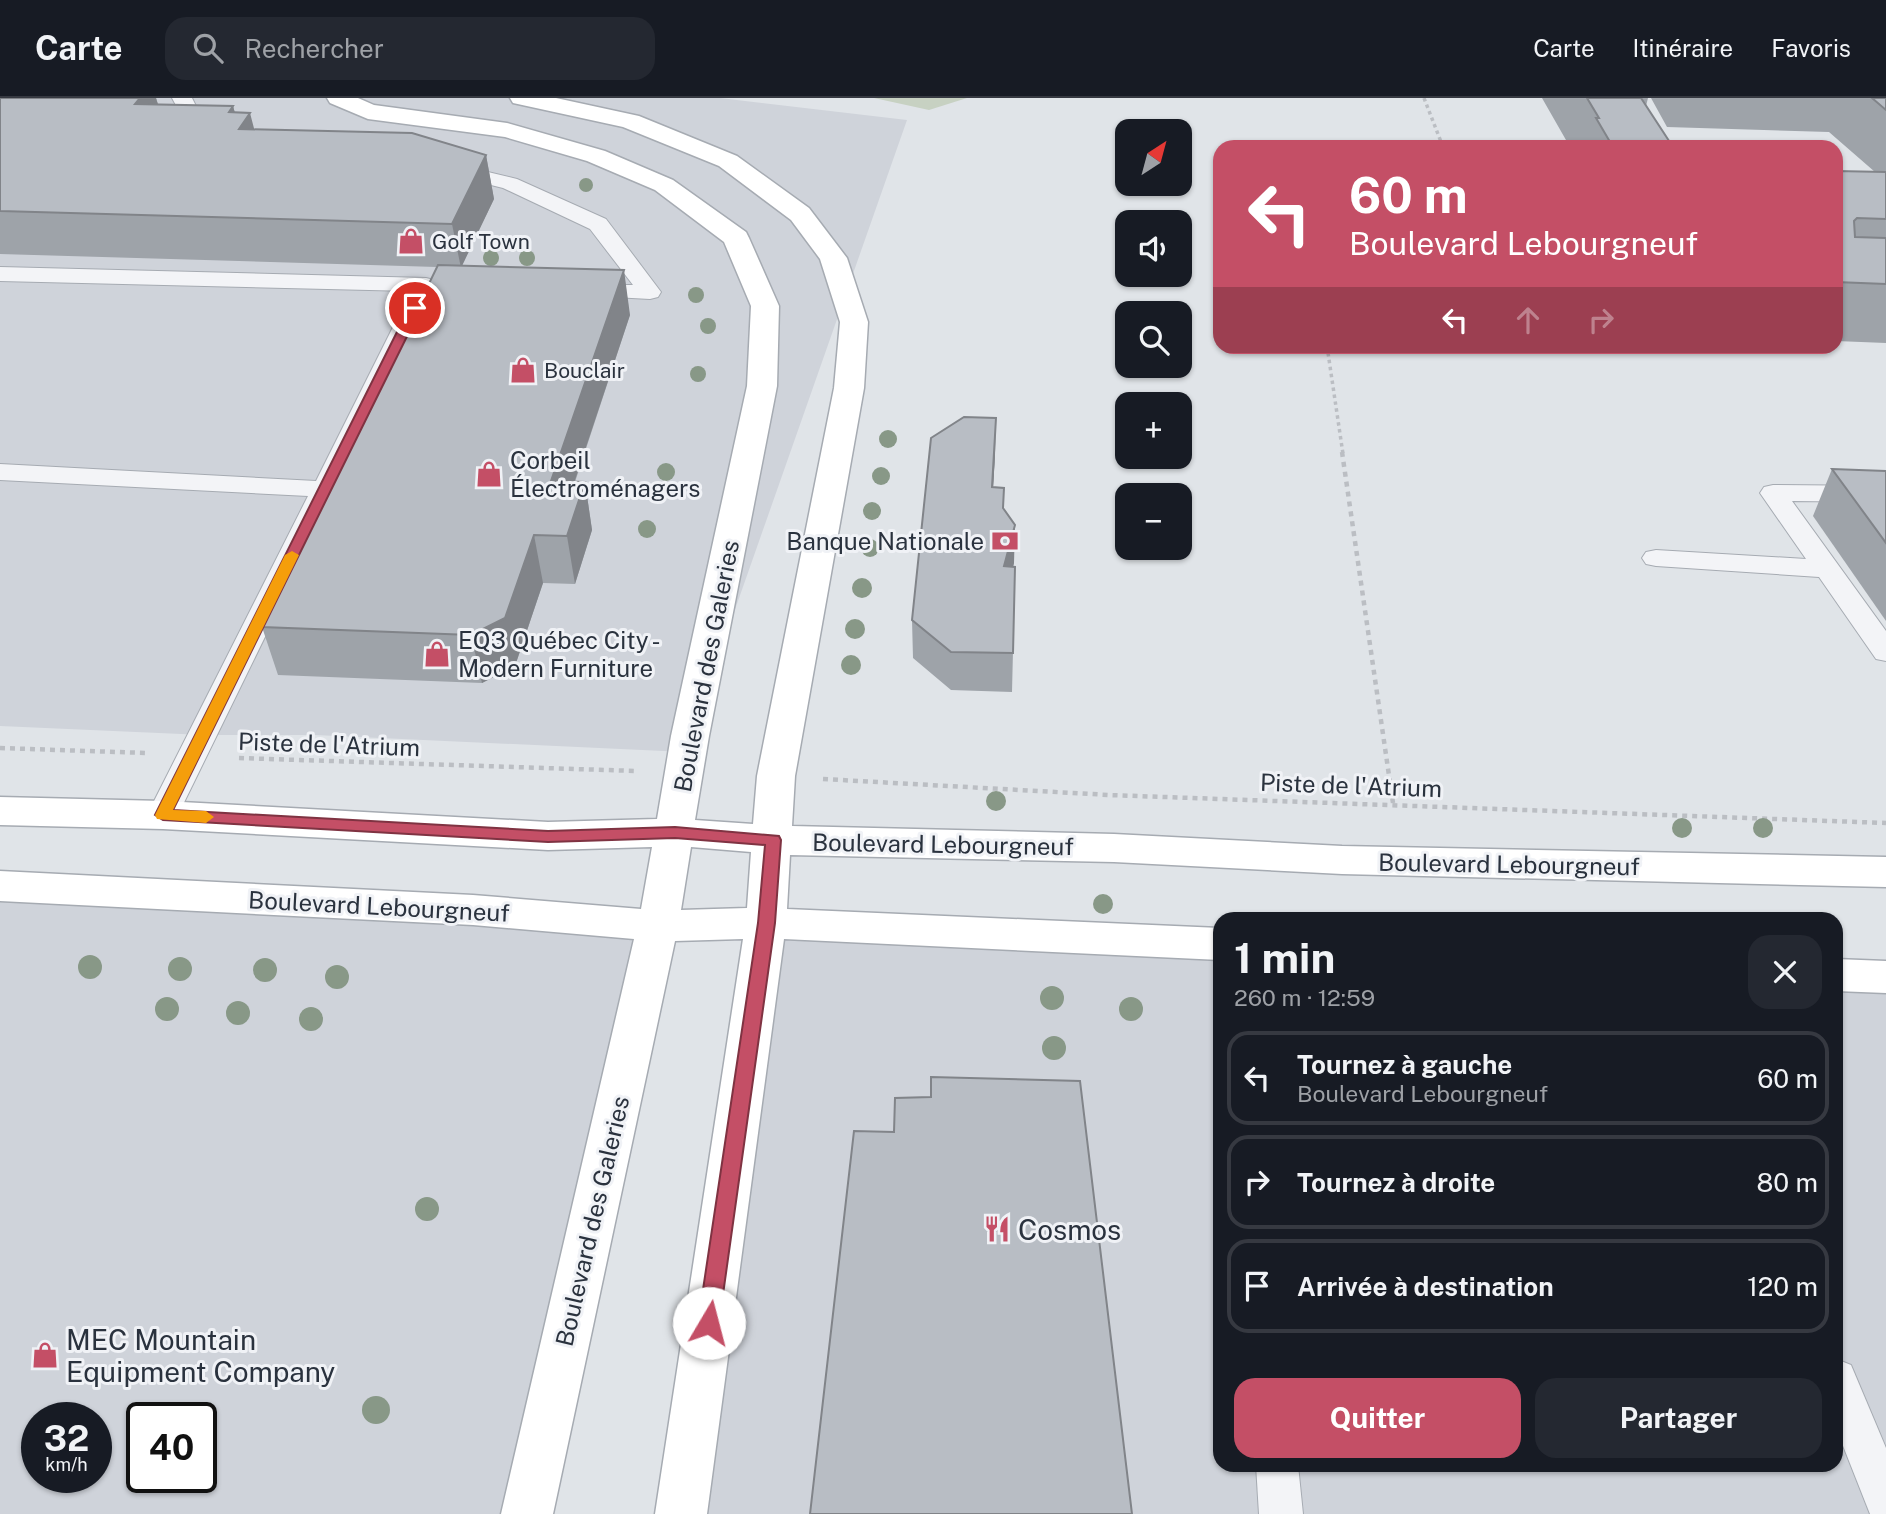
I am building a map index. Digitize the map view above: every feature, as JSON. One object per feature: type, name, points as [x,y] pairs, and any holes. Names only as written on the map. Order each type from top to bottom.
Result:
[{"type":"street","name":"Boulevard des Galeries","points":[[339,98],[368,112],[507,130],[596,156],[664,185],[736,238],[765,306],[762,386],[690,736],[658,926],[527,1514]]},
{"type":"street","points":[[522,98],[630,121],[728,160],[800,214],[833,258],[854,322],[849,388],[776,776],[766,923],[681,1514]]},
{"type":"street","name":"Boulevard Lebourgneuf","points":[[0,811],[163,815],[548,836],[675,832],[773,840],[1114,848],[1342,860],[1886,872]]},
{"type":"street","name":"Boulevard Lebourgneuf","points":[[0,886],[473,909],[658,926],[766,923],[1213,944]]},
{"type":"street","points":[[1843,975],[1886,977]]},
{"type":"lane","points":[[182,98],[192,118],[241,134]]},
{"type":"lane","points":[[434,166],[510,183],[598,224],[650,292],[566,289]]},
{"type":"lane","points":[[0,274],[433,285],[324,489],[163,815]]},
{"type":"lane","points":[[0,472],[324,489]]},
{"type":"lane","points":[[1886,494],[1773,493],[1886,652]]},
{"type":"lane","points":[[1656,558],[1827,569]]},
{"type":"lane","points":[[1843,1395],[1886,1500]]},
{"type":"lane","points":[[1278,1472],[1281,1514]]},
{"type":"path","points":[[1424,98],[1440,140]]},
{"type":"path","points":[[1328,354],[1393,803]]},
{"type":"path","name":"Piste de l'Atrium","points":[[0,748],[331,763],[614,770]]},
{"type":"path","name":"Piste de l'Atrium","points":[[815,778],[1108,795],[1393,803],[1886,823]]},
{"type":"shaded area","points":[[0,98],[720,98],[907,120],[685,752],[315,735],[204,735],[0,726]]},
{"type":"shaded area","points":[[0,887],[658,926],[527,1514],[0,1514]]},
{"type":"shaded area","points":[[766,923],[1213,944],[1213,1472],[1843,1472],[1843,975],[1886,977],[1886,1514],[669,1514]]},
{"type":"green space","points":[[874,98],[967,98],[929,110]]},
{"type":"building","points":[[0,98],[140,98],[135,104],[233,106],[229,112],[250,113],[239,129],[412,133],[486,155],[452,224],[0,211]]},
{"type":"building","points":[[1587,98],[1641,98],[1668,140],[1609,140],[1596,118],[1599,118]]},
{"type":"building","points":[[1872,98],[1886,98],[1886,110]]},
{"type":"building","points":[[1843,171],[1886,172],[1886,219],[1857,218],[1854,221],[1855,237],[1886,238],[1886,284],[1843,282]]},
{"type":"building","points":[[438,265],[624,270],[551,481],[585,482],[567,536],[534,535],[505,618],[471,635],[262,627]]},
{"type":"building","points":[[964,417],[996,418],[992,487],[1004,488],[1003,508],[1015,525],[1004,566],[1015,567],[1013,653],[951,652],[912,620],[931,438]]},
{"type":"building","points":[[1832,469],[1886,471],[1886,543]]},
{"type":"building","points":[[931,1077],[1080,1081],[1132,1514],[810,1514],[854,1131],[894,1132],[895,1098],[931,1097]]},
{"type":"slow traffic","points":[[206,817],[163,815],[292,555]]},
{"type":"place","name":"Golf Town","points":[[411,241]]},
{"type":"place","name":"Bouclair","points":[[523,370]]},
{"type":"place","name":"Corbeil Électroménagers","points":[[489,474]]},
{"type":"place","name":"Banque Nationale","points":[[1005,541]]},
{"type":"place","name":"EQ3 Québec City - Modern Furniture","points":[[437,654]]},
{"type":"place","name":"Cosmos","points":[[997,1229]]},
{"type":"place","name":"MEC Mountain Equipment Company","points":[[45,1355]]},
{"type":"route","points":[[415,308],[163,815],[548,836],[675,832],[773,840],[766,923],[709,1323]]}]
